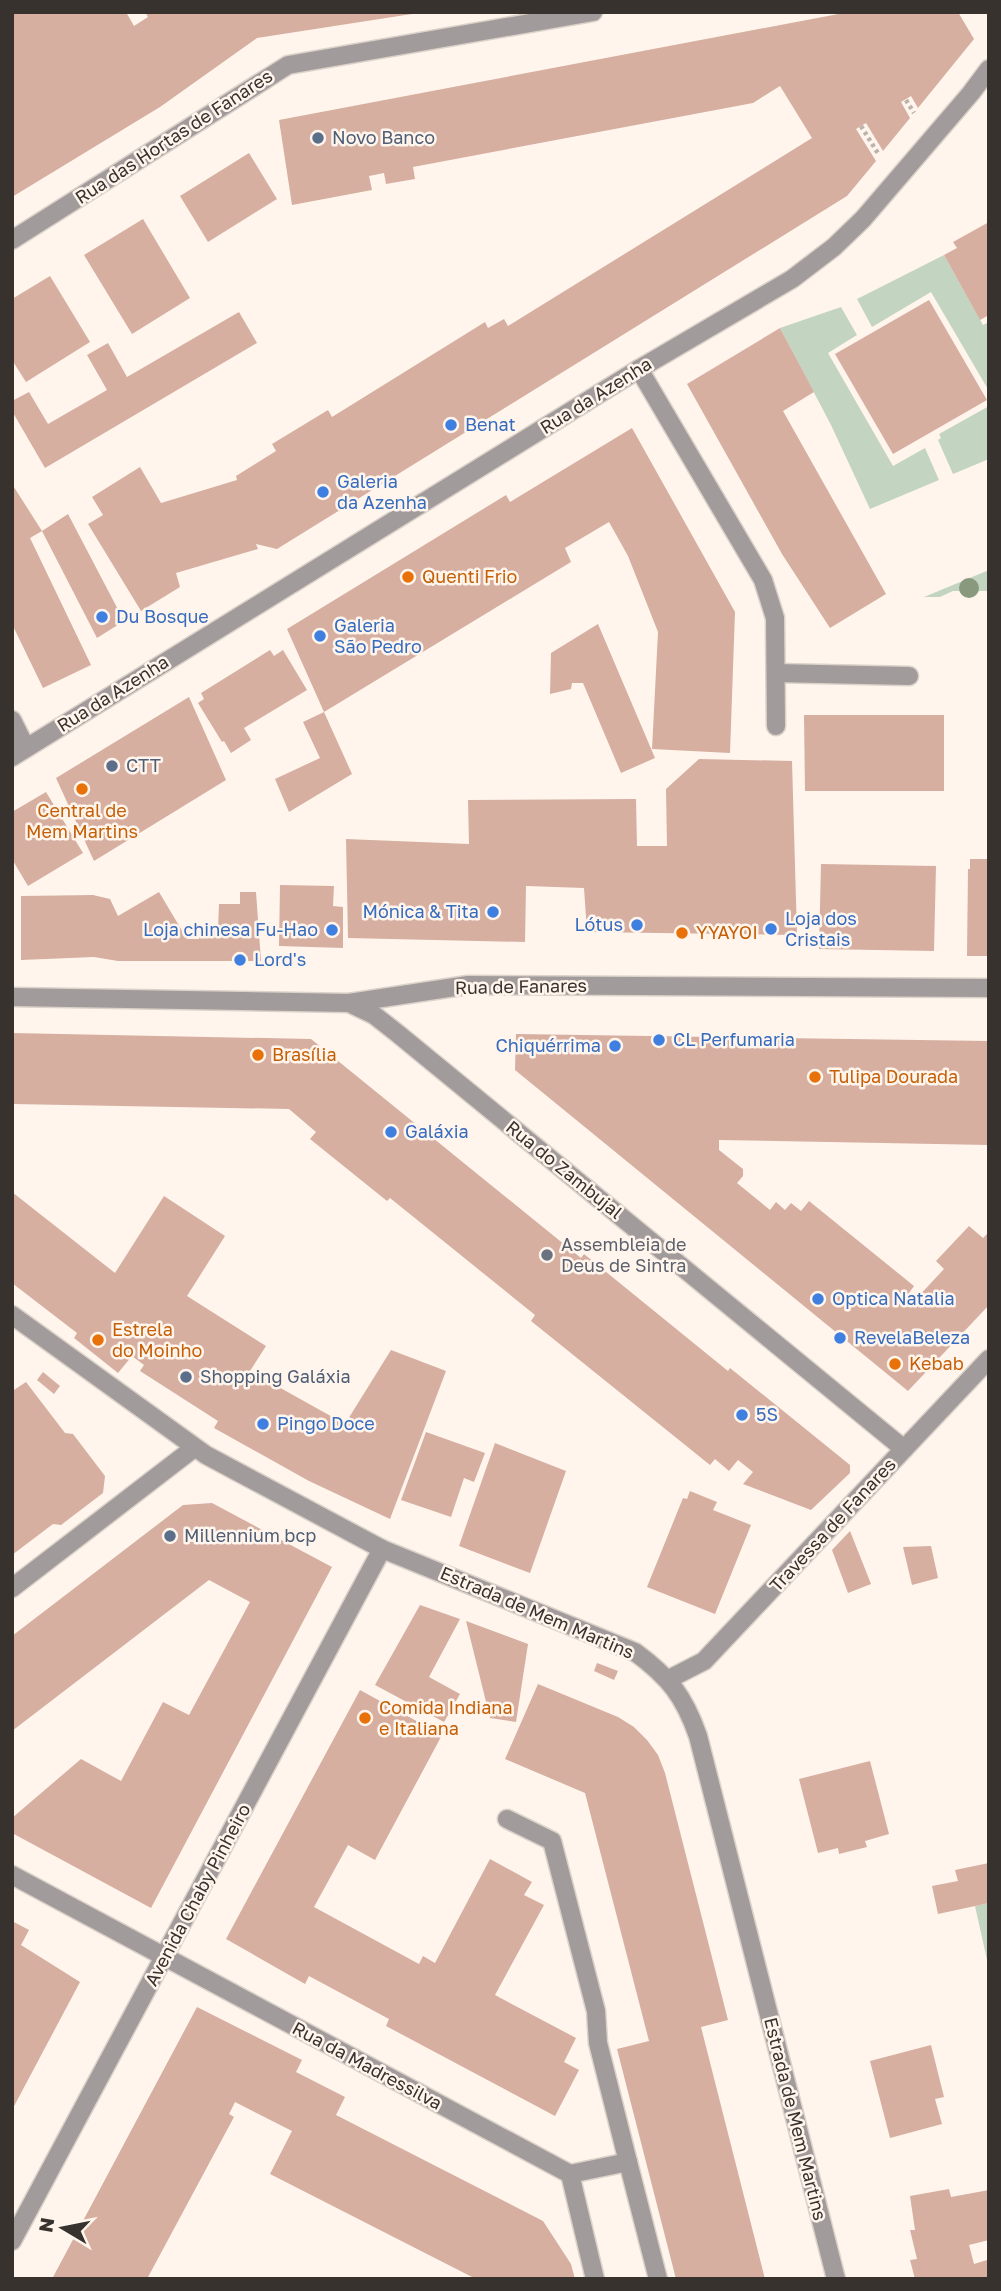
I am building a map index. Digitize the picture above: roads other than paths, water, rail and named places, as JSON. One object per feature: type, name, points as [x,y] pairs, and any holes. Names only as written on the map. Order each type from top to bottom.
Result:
[{"type":"street","name":"Rua das Hortas de Fanares","points":[[12,240],[288,65],[593,12]]},
{"type":"street","name":"Rua da Azenha","points":[[19,753],[639,369],[792,279],[834,247],[863,219],[989,69]]},
{"type":"street","points":[[639,369],[764,580],[775,618],[776,726]]},
{"type":"street","points":[[776,673],[909,677]]},
{"type":"street","points":[[12,720],[19,753]]},
{"type":"street","name":"Rua de Fanares","points":[[12,997],[349,1003],[468,985],[989,988]]},
{"type":"street","name":"Rua do Zambujal","points":[[349,1003],[374,1015],[397,1033],[904,1449]]},
{"type":"street","name":"Estrada de Mem Martins","points":[[12,1315],[194,1448],[382,1549],[616,1643],[653,1664],[669,1679],[681,1697],[698,1736],[836,2279]]},
{"type":"street","name":"Travessa de Fanares","points":[[669,1679],[704,1661],[989,1359]]},
{"type":"street","points":[[12,1588],[194,1448]]},
{"type":"street","name":"Avenida Chaby Pinheiro","points":[[12,2241],[382,1549]]},
{"type":"street","points":[[507,1819],[552,1841],[596,2011],[598,2043],[658,2279]]},
{"type":"street","name":"Rua da Madressilva","points":[[12,1875],[570,2174]]},
{"type":"street","points":[[595,2279],[570,2174],[628,2162]]},
{"type":"place","name":"Novo Banco","points":[[318,138]]},
{"type":"place","name":"Benat","points":[[451,425]]},
{"type":"place","name":"Galeria da Azenha","points":[[323,492]]},
{"type":"place","name":"Quenti Frio","points":[[408,577]]},
{"type":"place","name":"Du Bosque","points":[[102,617]]},
{"type":"place","name":"Galeria São Pedro","points":[[320,636]]},
{"type":"place","name":"CTT","points":[[112,766]]},
{"type":"place","name":"Central de Mem Martins","points":[[82,789]]},
{"type":"place","name":"Mónica & Tita","points":[[493,912]]},
{"type":"place","name":"Lótus","points":[[637,925]]},
{"type":"place","name":"Loja dos Cristais","points":[[771,929]]},
{"type":"place","name":"Loja chinesa Fu-Hao","points":[[332,930]]},
{"type":"place","name":"YYAYOI","points":[[682,933]]},
{"type":"place","name":"Lord's","points":[[240,960]]},
{"type":"place","name":"CL Perfumaria","points":[[659,1040]]},
{"type":"place","name":"Chiquérrima","points":[[615,1046]]},
{"type":"place","name":"Brasília","points":[[258,1055]]},
{"type":"place","name":"Tulipa Dourada","points":[[815,1077]]},
{"type":"place","name":"Galáxia","points":[[391,1132]]},
{"type":"place","name":"Assembleia de Deus de Sintra","points":[[547,1255]]},
{"type":"place","name":"Optica Natalia","points":[[818,1299]]},
{"type":"place","name":"RevelaBeleza","points":[[840,1338]]},
{"type":"place","name":"Estrela do Moinho","points":[[98,1340]]},
{"type":"place","name":"Kebab","points":[[895,1364]]},
{"type":"place","name":"Shopping Galáxia","points":[[186,1377]]},
{"type":"place","name":"5S","points":[[742,1415]]},
{"type":"place","name":"Pingo Doce","points":[[263,1424]]},
{"type":"place","name":"Millennium bcp","points":[[170,1536]]},
{"type":"place","name":"Comida Indiana e Italiana","points":[[365,1718]]}]
